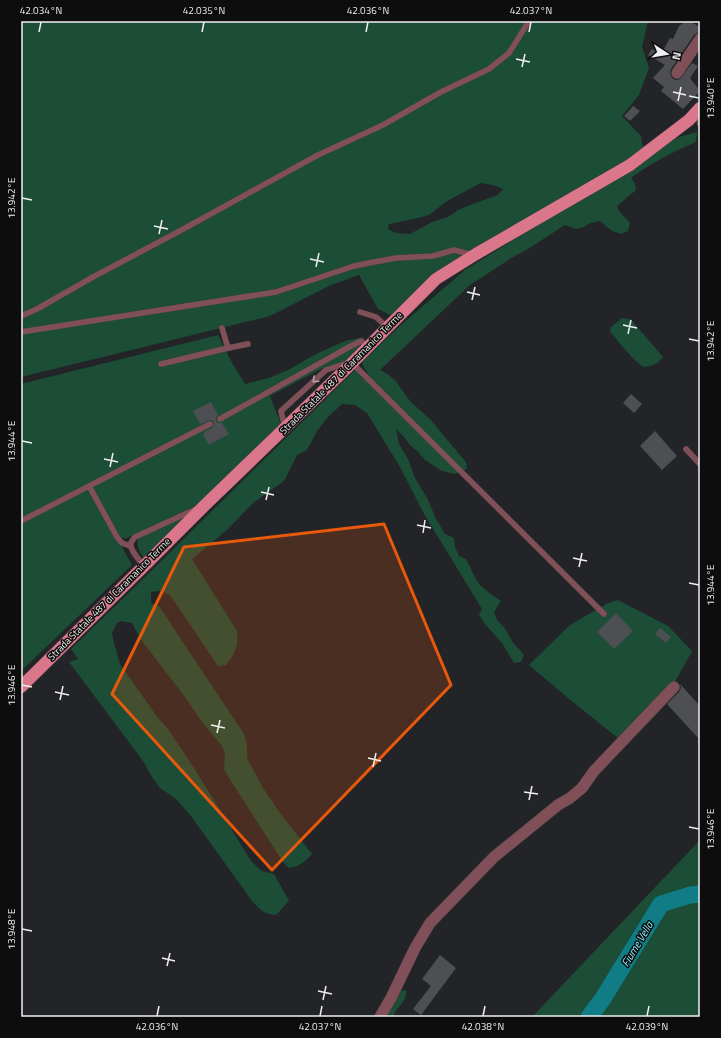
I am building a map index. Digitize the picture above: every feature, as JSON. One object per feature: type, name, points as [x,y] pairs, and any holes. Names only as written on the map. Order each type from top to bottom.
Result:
[{"type":"main road","name":"Strada Statale 487 di Caramanico Terme","points":[[21,687],[436,279],[476,254],[630,165],[689,120],[700,108]]},
{"type":"street","points":[[677,73],[700,39]]},
{"type":"street","points":[[380,1017],[391,998],[415,948],[430,924],[494,857],[558,805],[570,798],[582,788],[594,771],[674,687]]},
{"type":"lane","points":[[21,316],[37,309],[318,155],[383,125],[441,92],[489,69],[509,53],[529,21]]},
{"type":"lane","points":[[700,108],[700,124]]},
{"type":"lane","points":[[21,332],[276,292],[354,266],[396,258],[433,256],[454,250],[476,254]]},
{"type":"lane","points":[[360,312],[376,318],[387,327]]},
{"type":"lane","points":[[222,328],[228,348]]},
{"type":"lane","points":[[220,419],[350,346],[361,341],[367,346]]},
{"type":"lane","points":[[161,364],[248,344]]},
{"type":"lane","points":[[350,364],[604,614]]},
{"type":"lane","points":[[21,521],[210,424]]},
{"type":"lane","points":[[686,449],[700,464]]},
{"type":"lane","points":[[89,486],[122,543],[130,546],[144,566]]},
{"type":"lane","points":[[130,546],[131,542],[135,538],[204,506]]},
{"type":"highlighted area","points":[[384,524],[451,685],[272,870],[112,694],[184,547]]},
{"type":"green space","points":[[21,21],[648,21],[642,47],[649,68],[639,95],[622,116],[641,136],[644,154],[476,254],[394,317],[378,309],[359,275],[331,285],[270,316],[21,377]],"holes":[[[481,183],[493,185],[503,189],[498,195],[458,210],[448,217],[432,222],[410,234],[396,233],[388,229],[389,224],[429,215],[447,201]]]},
{"type":"green space","points":[[697,132],[696,142],[662,158],[631,178],[635,183],[636,190],[617,206],[619,211],[630,223],[628,231],[621,234],[612,231],[600,221],[590,223],[584,227],[576,229],[565,225],[470,285],[380,370],[395,380],[410,401],[431,420],[466,462],[467,469],[455,474],[442,471],[425,460],[396,429],[399,444],[409,461],[414,476],[445,534],[454,538],[455,547],[459,556],[466,559],[480,585],[501,601],[494,612],[497,620],[504,627],[514,644],[524,655],[521,662],[514,663],[502,643],[479,615],[482,609],[424,514],[400,467],[367,413],[355,405],[342,404],[328,417],[317,431],[307,450],[297,455],[284,481],[253,503],[227,530],[192,559],[237,631],[236,650],[226,665],[218,666],[170,595],[160,591],[151,592],[151,603],[160,607],[244,734],[247,745],[247,758],[263,788],[280,813],[312,854],[305,861],[299,865],[289,868],[283,862],[224,769],[225,753],[222,746],[202,722],[185,697],[142,641],[132,623],[121,621],[117,623],[112,633],[120,664],[158,718],[168,729],[196,771],[251,861],[262,871],[274,874],[289,901],[276,915],[265,913],[252,901],[191,816],[176,799],[160,788],[143,761],[69,662],[78,659],[71,649],[355,370],[363,379],[369,375],[362,362],[401,325],[466,269],[550,218],[666,144],[679,137]]},
{"type":"green space","points":[[622,318],[629,319],[633,322],[663,357],[658,362],[652,366],[643,367],[630,355],[610,332],[611,327]]},
{"type":"green space","points":[[218,335],[245,384],[269,378],[288,370],[318,353],[345,341],[364,337],[359,348],[347,361],[321,369],[270,396],[281,424],[203,502],[125,539],[120,536],[117,538],[132,565],[21,671],[21,384]]},
{"type":"green space","points":[[190,515],[145,561],[138,547],[138,538]]},
{"type":"green space","points":[[618,600],[668,626],[692,651],[676,680],[619,739],[529,665],[570,625],[608,603]]},
{"type":"green space","points":[[700,840],[700,1017],[532,1017]]},
{"type":"green space","points":[[406,990],[404,1001],[393,1017],[383,1017],[396,993]]},
{"type":"building","points":[[686,21],[700,27],[700,31],[694,35],[670,72],[673,79],[676,80],[680,79],[692,63],[698,66],[690,78],[700,91],[683,109],[661,91],[664,87],[653,78],[665,65],[648,55],[652,49],[661,54],[670,38],[673,39],[679,26]]},
{"type":"building","points":[[633,106],[640,111],[630,121],[624,116]]},
{"type":"building","points":[[631,394],[642,404],[634,413],[623,403]]},
{"type":"building","points":[[211,402],[218,415],[216,417],[216,421],[218,423],[222,423],[229,434],[209,445],[203,434],[213,427],[214,422],[210,420],[200,424],[193,411]]},
{"type":"building","points":[[655,431],[677,456],[662,470],[640,446]]},
{"type":"building","points":[[616,613],[633,631],[614,649],[597,632]]},
{"type":"building","points":[[660,628],[671,637],[666,643],[655,634]]},
{"type":"building","points":[[680,684],[700,706],[700,740],[667,704],[679,692],[681,688]]},
{"type":"building","points":[[440,955],[456,968],[421,1015],[413,1009],[431,986],[422,979]]},
{"type":"waterway","name":"Fiume Vella","points":[[589,1017],[602,1000],[661,904],[690,895],[700,894]]}]
